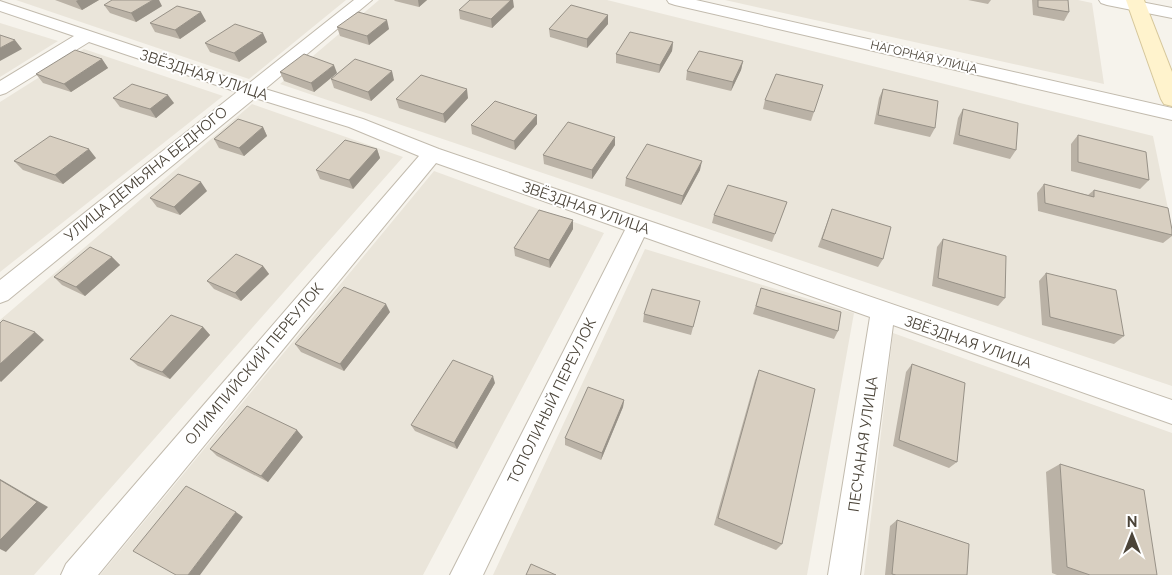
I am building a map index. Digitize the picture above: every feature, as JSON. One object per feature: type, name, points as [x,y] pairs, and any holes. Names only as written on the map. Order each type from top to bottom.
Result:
[{"type":"main road","points":[[1136,3],[1172,99]]},
{"type":"street","name":"УЛИЦА ДЕМЬЯНА БЕДНОГО","points":[[0,293],[249,90],[364,0]]},
{"type":"street","name":"НАГОРНАЯ УЛИЦА","points":[[675,0],[1172,114]]},
{"type":"street","points":[[1107,0],[1136,3],[1172,13]]},
{"type":"street","name":"ЗВЁЗДНАЯ УЛИЦА","points":[[0,6],[249,90],[356,123],[432,154],[638,227],[1172,412]]},
{"type":"street","points":[[0,88],[86,36]]},
{"type":"street","name":"ОЛИМПИЙСКИЙ ПЕРЕУЛОК","points":[[77,575],[432,154]]},
{"type":"street","name":"ТОПОЛИНЫЙ ПЕРЕУЛОК","points":[[466,575],[638,227]]},
{"type":"street","name":"ПЕСЧАНАЯ УЛИЦА","points":[[844,575],[883,312]]},
{"type":"shaded area","points":[[16,0],[346,0],[249,79]]},
{"type":"shaded area","points":[[379,0],[607,0],[1153,136],[1172,228],[1172,386],[280,84]]},
{"type":"shaded area","points":[[725,0],[1078,0],[1092,3],[1104,84]]},
{"type":"shaded area","points":[[0,23],[58,41],[0,77]]},
{"type":"shaded area","points":[[84,49],[223,96],[0,272],[0,102]]},
{"type":"shaded area","points":[[252,104],[403,157],[34,575],[0,575],[0,320]]},
{"type":"shaded area","points":[[434,171],[604,233],[423,575],[100,575]]},
{"type":"shaded area","points":[[645,249],[854,313],[807,575],[493,575]]},
{"type":"shaded area","points":[[893,333],[1172,433],[1172,575],[864,575]]},
{"type":"building","points":[[112,0],[153,0],[131,13],[104,5]]},
{"type":"building","points":[[470,0],[511,0],[491,19],[459,10]]},
{"type":"building","points":[[1038,0],[1068,0],[1069,12],[1038,7]]},
{"type":"building","points":[[571,5],[608,15],[587,39],[549,29]]},
{"type":"building","points":[[177,6],[201,12],[175,30],[150,23]]},
{"type":"building","points":[[358,12],[387,20],[367,36],[337,27]]},
{"type":"building","points":[[235,24],[263,33],[234,53],[205,43]]},
{"type":"building","points":[[630,32],[673,42],[660,65],[616,54]]},
{"type":"building","points":[[0,35],[15,40],[0,48]]},
{"type":"building","points":[[75,50],[102,59],[64,84],[36,74]]},
{"type":"building","points":[[699,51],[743,61],[733,82],[687,71]]},
{"type":"building","points":[[304,54],[334,65],[311,83],[280,72]]},
{"type":"building","points":[[355,59],[392,71],[368,92],[331,79]]},
{"type":"building","points":[[776,74],[823,85],[814,112],[765,100]]},
{"type":"building","points":[[421,75],[467,89],[443,114],[396,99]]},
{"type":"building","points":[[132,84],[168,95],[150,109],[113,98]]},
{"type":"building","points":[[883,89],[938,101],[935,128],[878,115]]},
{"type":"building","points":[[495,101],[537,115],[514,141],[471,125]]},
{"type":"building","points":[[963,109],[1018,123],[1016,150],[959,135]]},
{"type":"building","points":[[238,119],[263,127],[239,148],[214,139]]},
{"type":"building","points":[[568,122],[615,137],[592,170],[543,155]]},
{"type":"building","points":[[1078,135],[1146,152],[1149,180],[1078,162]]},
{"type":"building","points":[[50,136],[89,149],[55,175],[14,161]]},
{"type":"building","points":[[345,140],[377,149],[349,180],[316,170]]},
{"type":"building","points":[[647,144],[702,161],[683,196],[626,178]]},
{"type":"building","points":[[178,174],[201,182],[174,207],[150,198]]},
{"type":"building","points":[[1044,184],[1094,197],[1094,190],[1168,208],[1172,235],[1045,203]]},
{"type":"building","points":[[728,185],[787,202],[775,234],[714,215]]},
{"type":"building","points":[[832,209],[891,227],[883,259],[822,239]]},
{"type":"building","points":[[539,210],[573,220],[549,260],[514,248]]},
{"type":"building","points":[[943,239],[1006,256],[1005,298],[938,278]]},
{"type":"building","points":[[90,247],[112,257],[76,287],[54,277]]},
{"type":"building","points":[[236,254],[263,266],[235,293],[207,281]]},
{"type":"building","points":[[1046,273],[1116,290],[1124,336],[1050,317]]},
{"type":"building","points":[[344,287],[386,304],[340,364],[295,344]]},
{"type":"building","points":[[761,288],[841,312],[838,331],[756,306]]},
{"type":"building","points":[[652,289],[700,301],[693,327],[644,314]]},
{"type":"building","points":[[171,315],[203,327],[162,372],[130,359]]},
{"type":"building","points":[[3,320],[35,332],[0,364],[0,323]]},
{"type":"building","points":[[453,360],[493,376],[454,443],[411,425]]},
{"type":"building","points":[[912,364],[965,383],[957,462],[899,440]]},
{"type":"building","points":[[759,370],[815,389],[782,544],[718,518]]},
{"type":"building","points":[[588,387],[624,400],[602,453],[565,438]]},
{"type":"building","points":[[247,406],[297,430],[261,476],[210,449]]},
{"type":"building","points":[[1060,464],[1144,490],[1157,575],[1090,575],[1067,567]]},
{"type":"building","points":[[0,480],[37,502],[0,540]]},
{"type":"building","points":[[186,486],[236,512],[188,575],[176,575],[133,551]]},
{"type":"building","points":[[897,520],[969,544],[967,575],[892,574]]},
{"type":"building","points":[[531,564],[556,575],[526,575]]}]
